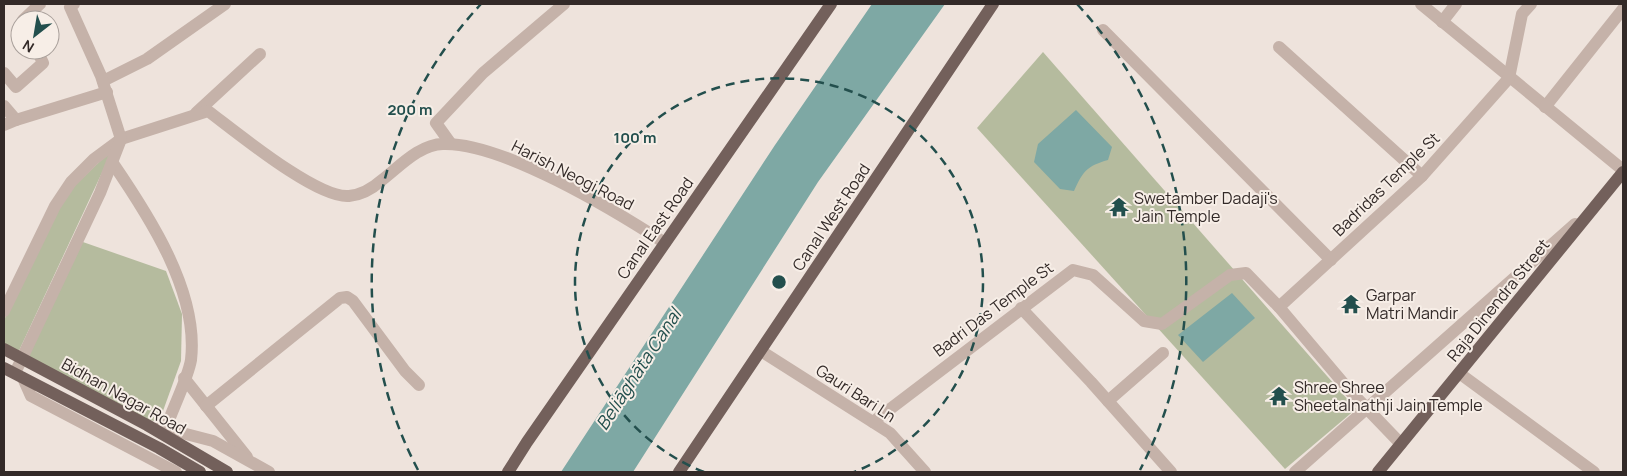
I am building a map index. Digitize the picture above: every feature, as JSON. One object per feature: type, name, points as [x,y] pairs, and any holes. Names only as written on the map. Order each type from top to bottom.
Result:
[{"type":"main road","name":"Canal East Road","points":[[508,472],[831,4]]},
{"type":"main road","name":"Canal West Road","points":[[679,472],[992,4]]},
{"type":"main road","name":"Raja Dinendra Street","points":[[1378,472],[1623,171]]},
{"type":"main road","name":"Bidhan Nagar Road","points":[[4,349],[147,425],[165,432],[227,472]]},
{"type":"main road","name":"Bidhan Nagar Road","points":[[14,373],[159,448],[200,472]]},
{"type":"street","points":[[74,4],[70,7],[105,87],[122,139],[100,193],[14,373],[31,396],[176,472]]},
{"type":"street","points":[[4,106],[10,122],[105,87],[225,4]]},
{"type":"street","points":[[452,144],[436,123],[483,73],[564,4]]},
{"type":"street","points":[[1421,4],[1623,171]]},
{"type":"street","points":[[1442,22],[1456,4]]},
{"type":"street","points":[[1509,78],[1522,14],[1531,4]]},
{"type":"street","points":[[1545,107],[1623,9],[1618,4]]},
{"type":"street","points":[[1102,30],[1331,260]]},
{"type":"street","points":[[1279,46],[1422,176]]},
{"type":"street","points":[[193,116],[260,54]]},
{"type":"street","points":[[4,73],[16,87],[43,63],[42,60]]},
{"type":"street","name":"Badridas Temple St","points":[[1280,308],[1422,176],[1509,78]]},
{"type":"street","name":"Harish Neogi Road","points":[[4,311],[55,206],[71,182],[94,159],[122,139],[208,111],[280,165],[321,189],[348,196],[370,190],[416,154],[440,144],[463,145],[518,162],[593,200],[665,243]]},
{"type":"street","points":[[112,162],[132,190],[167,253],[189,312],[191,361],[165,432],[213,441],[269,472]]},
{"type":"street","points":[[1295,472],[1592,210]]},
{"type":"street","name":"Badri Das Temple St","points":[[873,422],[1020,308],[1073,270],[1093,275],[1144,321],[1162,324],[1230,275],[1246,273],[1280,308]]},
{"type":"street","points":[[206,406],[340,298],[347,297],[353,301],[405,371],[420,385]]},
{"type":"street","points":[[1020,308],[1171,472]]},
{"type":"street","points":[[1280,308],[1366,409],[1402,444]]},
{"type":"street","name":"Gauri Bari Ln","points":[[760,351],[890,433],[925,472]]},
{"type":"street","points":[[1108,402],[1163,353]]},
{"type":"street","points":[[1459,373],[1594,472]]},
{"type":"street","points":[[184,378],[252,463]]},
{"type":"green space","points":[[1043,52],[1356,409],[1285,469],[977,128]]},
{"type":"green space","points":[[113,149],[17,355],[4,349],[4,320],[51,219],[72,188]]},
{"type":"green space","points":[[80,241],[166,271],[182,314],[181,361],[159,422],[135,417],[26,359]]},
{"type":"water","name":"Beliāghāta Canal","points":[[872,4],[945,4],[818,182],[633,472],[561,472],[775,145]]},
{"type":"water","points":[[1076,110],[1112,147],[1108,160],[1086,170],[1074,191],[1060,189],[1034,162],[1038,144]]},
{"type":"water","points":[[1232,293],[1255,318],[1203,362],[1178,335]]},
{"type":"place","name":"Swetamber Dadaji's Jain Temple","points":[[1119,207]]},
{"type":"place","name":"Garpar Matri Mandir","points":[[1351,304]]},
{"type":"place","name":"Shree Shree Sheetalnathji Jain Temple","points":[[1279,396]]}]
